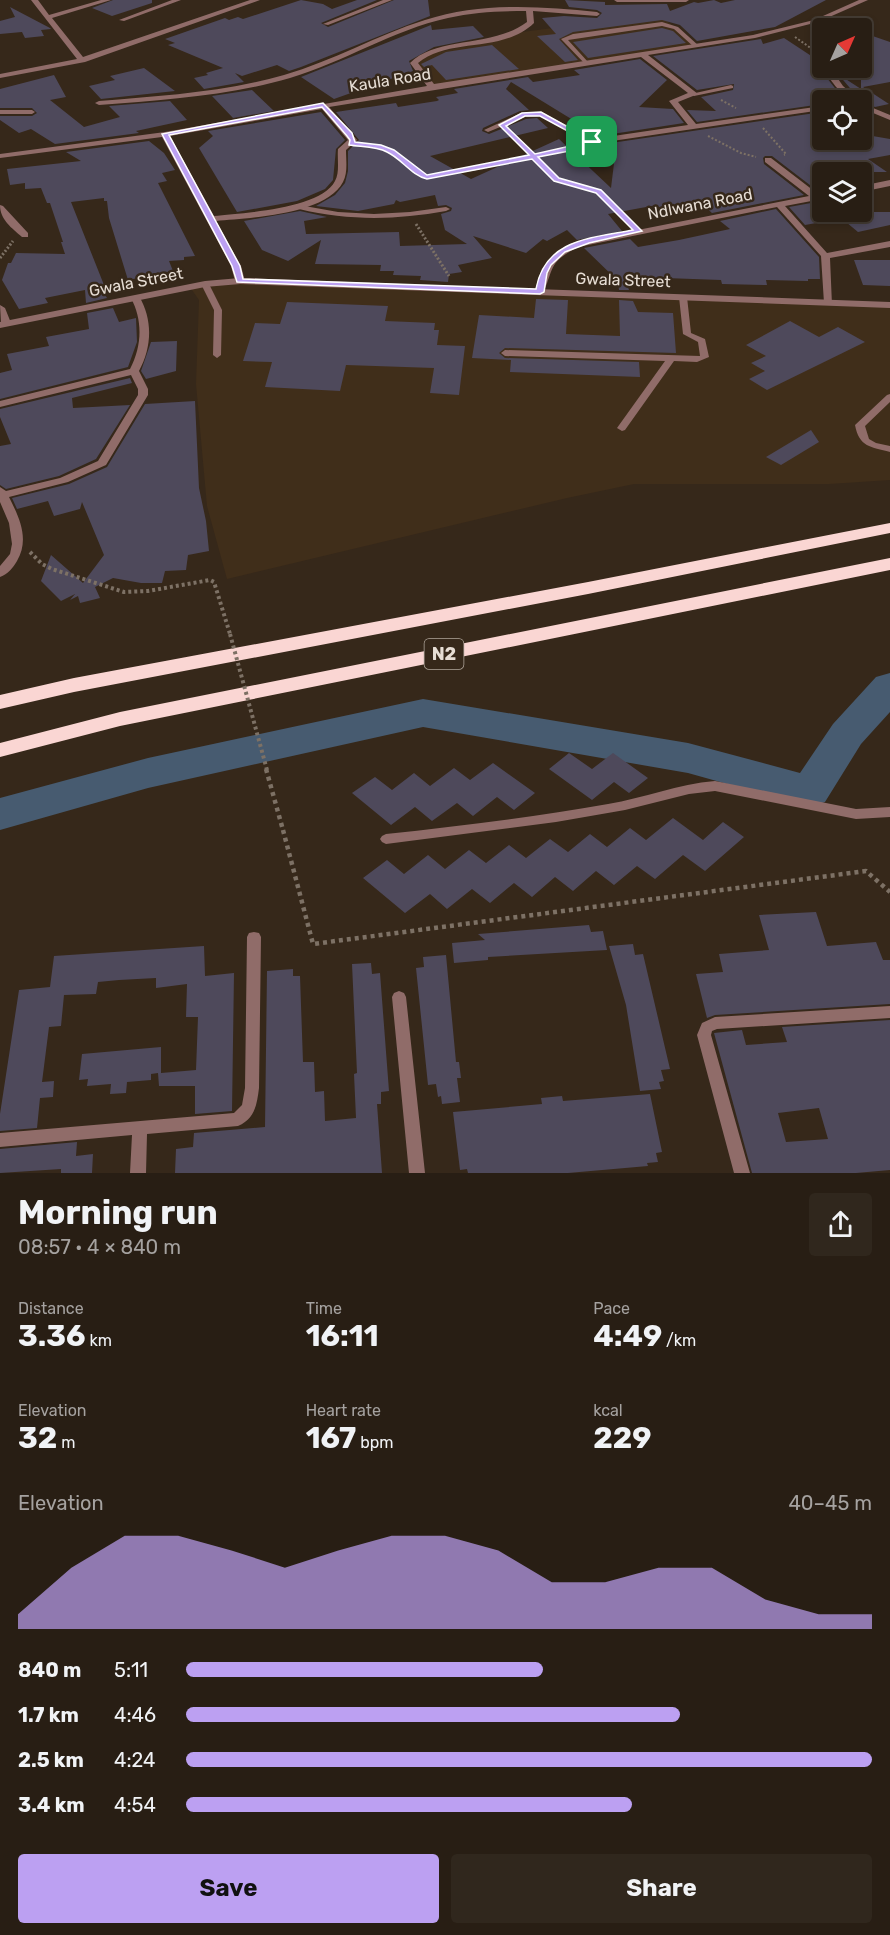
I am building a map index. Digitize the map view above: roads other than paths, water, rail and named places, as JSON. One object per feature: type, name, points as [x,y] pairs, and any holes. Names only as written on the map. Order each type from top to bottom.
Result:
[{"type":"highway","name":"N2","points":[[0,702],[74,685],[890,528]]},
{"type":"highway","name":"N2","points":[[0,750],[120,719],[890,564]]},
{"type":"street","points":[[34,0],[82,60]]},
{"type":"street","points":[[48,17],[108,0]]},
{"type":"street","points":[[122,20],[178,0]]},
{"type":"street","points":[[0,76],[82,60],[257,0]]},
{"type":"street","points":[[326,24],[389,0]]},
{"type":"street","points":[[617,0],[686,0]]},
{"type":"street","name":"Kaula Road","points":[[0,156],[165,134],[323,105],[696,46],[784,30],[816,21],[860,1]]},
{"type":"street","points":[[432,87],[414,63],[416,59],[427,54],[496,40],[515,33],[531,23],[529,9]]},
{"type":"street","points":[[99,103],[187,96],[289,76],[425,22],[483,10],[529,9],[597,14]]},
{"type":"street","points":[[642,54],[694,94]]},
{"type":"street","points":[[834,78],[843,90]]},
{"type":"street","points":[[693,126],[673,100],[694,94]]},
{"type":"street","points":[[211,219],[302,207],[324,195],[339,182],[342,149],[353,140],[323,105]]},
{"type":"street","points":[[488,130],[524,115],[541,114],[592,142],[812,109]]},
{"type":"street","points":[[872,110],[890,118]]},
{"type":"street","points":[[165,134],[236,266],[240,281]]},
{"type":"street","points":[[768,160],[812,192]]},
{"type":"street","points":[[872,187],[890,183]]},
{"type":"street","name":"Ndlwana Road","points":[[540,292],[543,273],[548,264],[562,251],[587,241],[812,198]]},
{"type":"street","points":[[779,204],[825,256],[829,303]]},
{"type":"street","points":[[0,208],[25,235]]},
{"type":"street","points":[[825,256],[890,244]]},
{"type":"street","name":"Gwala Street","points":[[3,324],[205,284],[240,281],[890,305]]},
{"type":"street","points":[[0,404],[134,371],[141,360],[146,328],[141,307],[136,298]]},
{"type":"street","points":[[0,308],[3,324]]},
{"type":"street","points":[[0,573],[15,558],[19,541],[17,529],[2,492],[64,480],[102,463],[143,395],[143,389],[134,371]]},
{"type":"lane","points":[[586,63],[564,39],[662,24],[676,28],[696,46]]},
{"type":"lane","points":[[694,94],[731,87]]},
{"type":"lane","points":[[0,112],[32,111]]},
{"type":"lane","points":[[302,207],[323,213],[379,219],[446,209]]},
{"type":"lane","points":[[205,284],[218,309],[217,355]]},
{"type":"lane","points":[[505,353],[671,359],[705,357],[702,341],[687,334],[683,297]]},
{"type":"lane","points":[[621,428],[671,359]]},
{"type":"lane","points":[[890,397],[860,425],[861,437],[864,441],[890,449]]},
{"type":"lane","points":[[386,839],[510,825],[614,808],[696,786],[714,786],[856,814],[890,812]]},
{"type":"lane","points":[[0,1140],[238,1119],[249,1108],[252,1088],[254,937]]},
{"type":"lane","points":[[399,997],[417,1173]]},
{"type":"lane","points":[[742,1173],[704,1035],[707,1027],[715,1023],[890,1012]]},
{"type":"lane","points":[[138,1173],[140,1128]]},
{"type":"waterway","points":[[0,814],[148,773],[423,713],[688,758],[810,791],[847,734],[890,687]]}]
